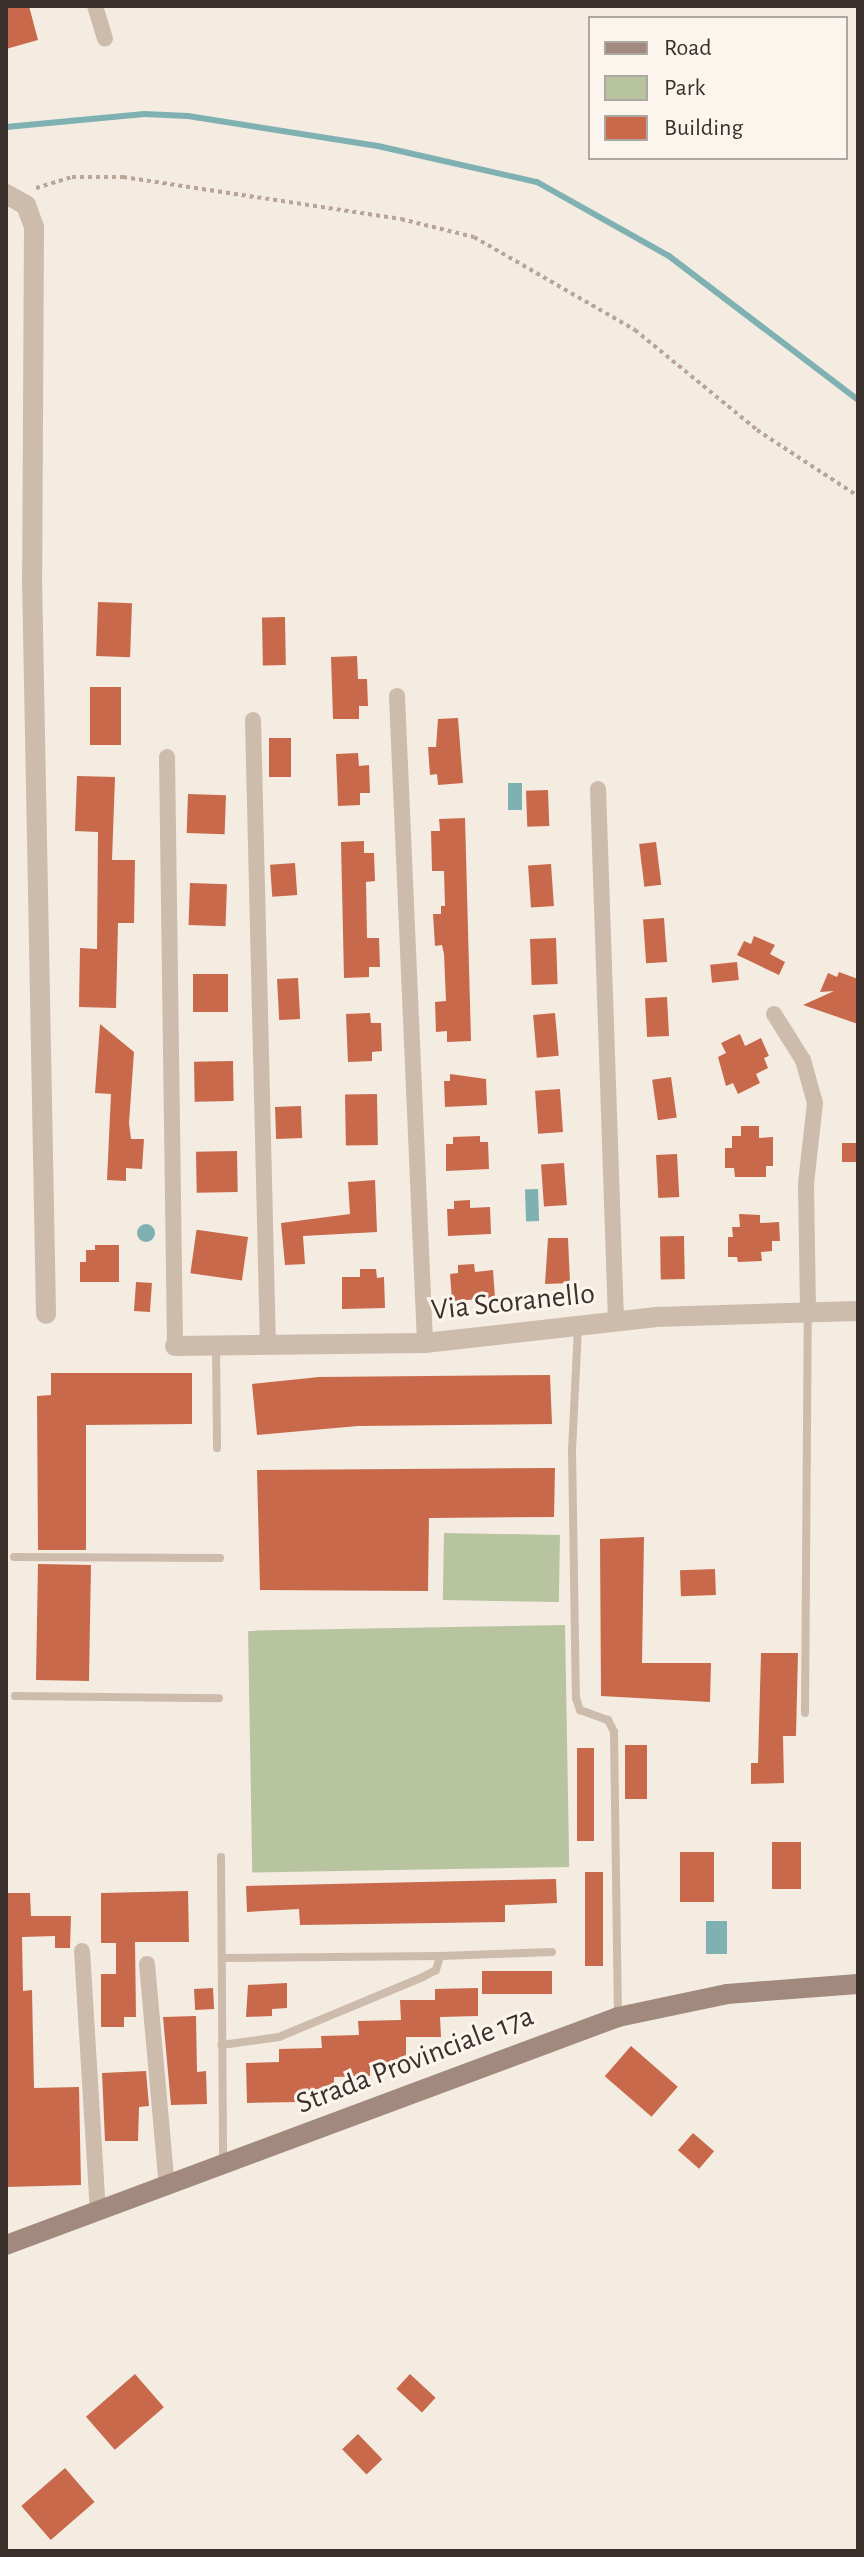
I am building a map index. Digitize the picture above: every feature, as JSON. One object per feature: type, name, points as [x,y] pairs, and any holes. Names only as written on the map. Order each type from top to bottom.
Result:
[{"type":"main road","name":"Strada Provinciale 17a","points":[[6,2245],[618,2017],[727,1994],[858,1984]]},
{"type":"street","points":[[95,6],[105,38]]},
{"type":"street","points":[[11,196],[30,211],[34,227],[32,577],[46,1314]]},
{"type":"street","points":[[397,696],[425,1343]]},
{"type":"street","points":[[253,720],[268,1345]]},
{"type":"street","points":[[167,757],[175,1346]]},
{"type":"street","points":[[598,789],[616,1320]]},
{"type":"street","points":[[774,1014],[803,1060],[815,1103],[806,1193],[808,1311]]},
{"type":"street","name":"Via Scoranello","points":[[175,1346],[425,1343],[578,1328],[616,1320],[858,1311]]},
{"type":"street","points":[[82,1951],[98,2212]]},
{"type":"street","points":[[147,1964],[167,2186]]},
{"type":"lane","points":[[805,1713],[808,1311]]},
{"type":"lane","points":[[578,1328],[572,1449],[576,1698],[580,1710],[608,1720],[614,1732],[618,2017]]},
{"type":"lane","points":[[216,1346],[217,1448]]},
{"type":"lane","points":[[14,1557],[220,1558]]},
{"type":"lane","points":[[15,1696],[219,1698]]},
{"type":"lane","points":[[221,1857],[223,2164]]},
{"type":"lane","points":[[222,1958],[552,1952]]},
{"type":"lane","points":[[222,2045],[279,2037],[423,1977],[436,1970],[440,1956]]},
{"type":"path","points":[[11,196],[72,177],[123,177],[401,219],[474,237],[635,330],[757,430],[858,496]]},
{"type":"green space","points":[[444,1533],[560,1535],[559,1602],[443,1600]]},
{"type":"green space","points":[[565,1625],[569,1867],[252,1872],[248,1631]]},
{"type":"water","points":[[508,783],[522,783],[522,810],[508,810]]},
{"type":"water","points":[[525,1189],[538,1189],[539,1221],[526,1221]]},
{"type":"water","points":[[146,1224],[155,1233],[146,1242],[137,1233]]},
{"type":"water","points":[[706,1921],[727,1921],[727,1954],[706,1954]]},
{"type":"building","points":[[6,6],[29,6],[38,40],[6,49]]},
{"type":"building","points":[[98,602],[132,603],[130,657],[96,656]]},
{"type":"building","points":[[262,617],[285,617],[286,665],[263,665]]},
{"type":"building","points":[[357,656],[358,679],[367,679],[368,706],[359,706],[359,719],[333,719],[331,657]]},
{"type":"building","points":[[90,687],[121,687],[121,745],[90,745]]},
{"type":"building","points":[[458,718],[463,783],[438,785],[437,774],[430,775],[428,747],[436,747],[438,719]]},
{"type":"building","points":[[269,738],[291,738],[291,777],[269,777]]},
{"type":"building","points":[[358,753],[359,766],[369,765],[370,793],[360,793],[360,805],[338,806],[336,754]]},
{"type":"building","points":[[77,776],[115,777],[112,860],[135,860],[134,923],[118,923],[116,1008],[79,1007],[80,948],[97,949],[98,832],[75,831]]},
{"type":"building","points":[[548,790],[549,826],[527,827],[526,791]]},
{"type":"building","points":[[188,794],[226,795],[225,834],[187,833]]},
{"type":"building","points":[[465,818],[471,1041],[447,1042],[447,1031],[436,1032],[435,1002],[446,1001],[444,954],[442,945],[435,946],[433,914],[441,914],[441,906],[445,906],[444,871],[432,871],[431,831],[440,831],[439,819]]},
{"type":"building","points":[[364,841],[364,853],[374,853],[375,881],[366,882],[367,938],[379,938],[380,967],[369,967],[369,977],[344,978],[341,842]]},
{"type":"building","points":[[656,842],[661,885],[644,887],[639,844]]},
{"type":"building","points":[[295,863],[297,895],[272,897],[270,865]]},
{"type":"building","points":[[551,864],[554,906],[531,908],[528,866]]},
{"type":"building","points":[[190,883],[227,884],[226,926],[189,925]]},
{"type":"building","points":[[664,918],[667,962],[646,963],[643,919]]},
{"type":"building","points":[[754,936],[775,945],[770,954],[785,962],[779,975],[737,955],[744,941],[751,944]]},
{"type":"building","points":[[556,938],[558,984],[532,985],[530,939]]},
{"type":"building","points":[[737,962],[739,980],[712,983],[710,965]]},
{"type":"building","points":[[839,972],[858,979],[858,1024],[803,1005],[834,991],[820,992],[828,973],[837,977]]},
{"type":"building","points":[[193,974],[228,974],[228,1012],[193,1012]]},
{"type":"building","points":[[298,978],[300,1019],[279,1020],[277,979]]},
{"type":"building","points":[[667,997],[669,1036],[647,1037],[645,998]]},
{"type":"building","points":[[370,1013],[371,1023],[381,1023],[382,1051],[372,1052],[372,1061],[348,1062],[346,1014]]},
{"type":"building","points":[[555,1013],[559,1056],[537,1058],[533,1015]]},
{"type":"building","points":[[100,1024],[134,1052],[129,1123],[131,1139],[144,1139],[142,1169],[126,1168],[126,1181],[107,1180],[111,1094],[95,1093]]},
{"type":"building","points":[[740,1034],[745,1046],[761,1038],[769,1056],[764,1058],[768,1068],[756,1074],[760,1083],[738,1094],[733,1083],[726,1086],[718,1057],[726,1053],[721,1043]]},
{"type":"building","points":[[233,1061],[234,1101],[195,1102],[194,1062]]},
{"type":"building","points":[[450,1074],[486,1079],[487,1105],[445,1107],[444,1081],[450,1081]]},
{"type":"building","points":[[671,1077],[677,1118],[658,1120],[652,1080]]},
{"type":"building","points":[[560,1089],[563,1132],[538,1134],[535,1091]]},
{"type":"building","points":[[377,1094],[378,1145],[346,1146],[345,1095]]},
{"type":"building","points":[[301,1106],[302,1138],[276,1139],[275,1107]]},
{"type":"building","points":[[741,1126],[759,1126],[759,1138],[773,1137],[773,1166],[766,1166],[766,1177],[735,1177],[734,1168],[725,1168],[725,1148],[732,1148],[732,1136],[741,1136]]},
{"type":"building","points":[[480,1136],[480,1142],[488,1142],[489,1169],[446,1171],[446,1144],[453,1144],[453,1137]]},
{"type":"building","points":[[842,1143],[858,1143],[858,1162],[842,1162]]},
{"type":"building","points":[[237,1151],[238,1192],[197,1193],[196,1152]]},
{"type":"building","points":[[677,1154],[679,1197],[658,1198],[656,1155]]},
{"type":"building","points":[[564,1163],[567,1205],[544,1207],[541,1165]]},
{"type":"building","points":[[375,1180],[377,1232],[303,1236],[305,1264],[285,1265],[281,1223],[350,1214],[348,1182]]},
{"type":"building","points":[[470,1200],[470,1208],[490,1207],[491,1234],[448,1236],[447,1209],[454,1209],[454,1201]]},
{"type":"building","points":[[739,1214],[760,1215],[760,1223],[779,1222],[780,1241],[772,1241],[772,1251],[761,1252],[762,1261],[738,1262],[737,1257],[728,1257],[728,1237],[733,1237],[732,1227],[740,1227]]},
{"type":"building","points":[[197,1230],[248,1237],[242,1281],[190,1273]]},
{"type":"building","points":[[660,1236],[684,1236],[685,1279],[661,1279]]},
{"type":"building","points":[[548,1238],[568,1238],[570,1283],[545,1284]]},
{"type":"building","points":[[95,1245],[119,1245],[119,1282],[80,1282],[80,1262],[86,1262],[86,1250],[95,1250]]},
{"type":"building","points":[[474,1264],[475,1272],[493,1270],[495,1298],[452,1301],[450,1274],[458,1273],[458,1265]]},
{"type":"building","points":[[360,1269],[376,1269],[377,1278],[384,1277],[385,1308],[342,1309],[342,1277],[360,1277]]},
{"type":"building","points":[[136,1282],[152,1283],[150,1312],[134,1311]]},
{"type":"building","points":[[51,1373],[192,1373],[192,1424],[86,1425],[86,1550],[38,1550],[37,1396],[51,1395]]},
{"type":"building","points":[[550,1375],[552,1424],[358,1426],[257,1435],[252,1384],[319,1377]]},
{"type":"building","points":[[555,1468],[554,1517],[429,1518],[428,1591],[260,1590],[257,1470]]},
{"type":"building","points":[[644,1537],[642,1663],[711,1663],[710,1702],[601,1696],[600,1539]]},
{"type":"building","points":[[38,1564],[91,1565],[89,1681],[36,1680]]},
{"type":"building","points":[[715,1569],[716,1595],[681,1596],[680,1570]]},
{"type":"building","points":[[761,1653],[798,1653],[796,1736],[783,1736],[784,1783],[751,1784],[751,1763],[758,1763]]},
{"type":"building","points":[[625,1745],[647,1745],[647,1799],[625,1799]]},
{"type":"building","points":[[577,1748],[594,1748],[594,1841],[577,1841]]},
{"type":"building","points":[[772,1842],[801,1842],[801,1889],[772,1889]]},
{"type":"building","points":[[680,1852],[714,1852],[714,1902],[680,1902]]},
{"type":"building","points":[[585,1872],[603,1872],[603,1966],[585,1966]]},
{"type":"building","points":[[556,1879],[557,1903],[505,1905],[505,1922],[300,1925],[299,1909],[247,1912],[246,1886]]},
{"type":"building","points":[[188,1891],[189,1942],[135,1942],[136,2017],[124,2017],[124,2027],[101,2027],[101,1974],[116,1974],[116,1943],[101,1943],[101,1893]]},
{"type":"building","points":[[6,1893],[30,1893],[31,1916],[71,1916],[70,1948],[55,1948],[55,1936],[22,1937],[23,1991],[32,1990],[34,2088],[79,2087],[81,2185],[6,2187]]},
{"type":"building","points":[[482,1971],[552,1971],[552,1994],[482,1994]]},
{"type":"building","points":[[287,1983],[287,2008],[272,2009],[272,2016],[246,2017],[248,1985]]},
{"type":"building","points":[[213,1988],[214,2009],[195,2010],[194,1989]]},
{"type":"building","points":[[478,1988],[478,2016],[440,2017],[441,2037],[406,2037],[406,2064],[370,2064],[370,2076],[334,2077],[334,2090],[297,2091],[297,2102],[247,2103],[246,2063],[279,2062],[279,2049],[322,2048],[321,2036],[359,2035],[358,2021],[401,2020],[400,2000],[435,2000],[435,1989]]},
{"type":"building","points":[[196,2016],[197,2072],[206,2071],[207,2104],[171,2105],[163,2017]]},
{"type":"building","points":[[631,2046],[678,2087],[652,2117],[605,2076]]},
{"type":"building","points":[[146,2071],[149,2106],[139,2107],[138,2141],[105,2141],[102,2073]]},
{"type":"building","points":[[693,2133],[714,2151],[699,2169],[678,2150]]},
{"type":"building","points":[[135,2374],[164,2407],[115,2450],[86,2417]]},
{"type":"building","points":[[410,2374],[436,2398],[422,2412],[396,2389]]},
{"type":"building","points":[[358,2434],[382,2459],[366,2474],[342,2449]]},
{"type":"building","points":[[65,2468],[95,2502],[51,2540],[21,2506]]},
{"type":"waterway","points":[[6,127],[144,114],[188,116],[378,146],[537,182],[669,256],[858,400]]}]
